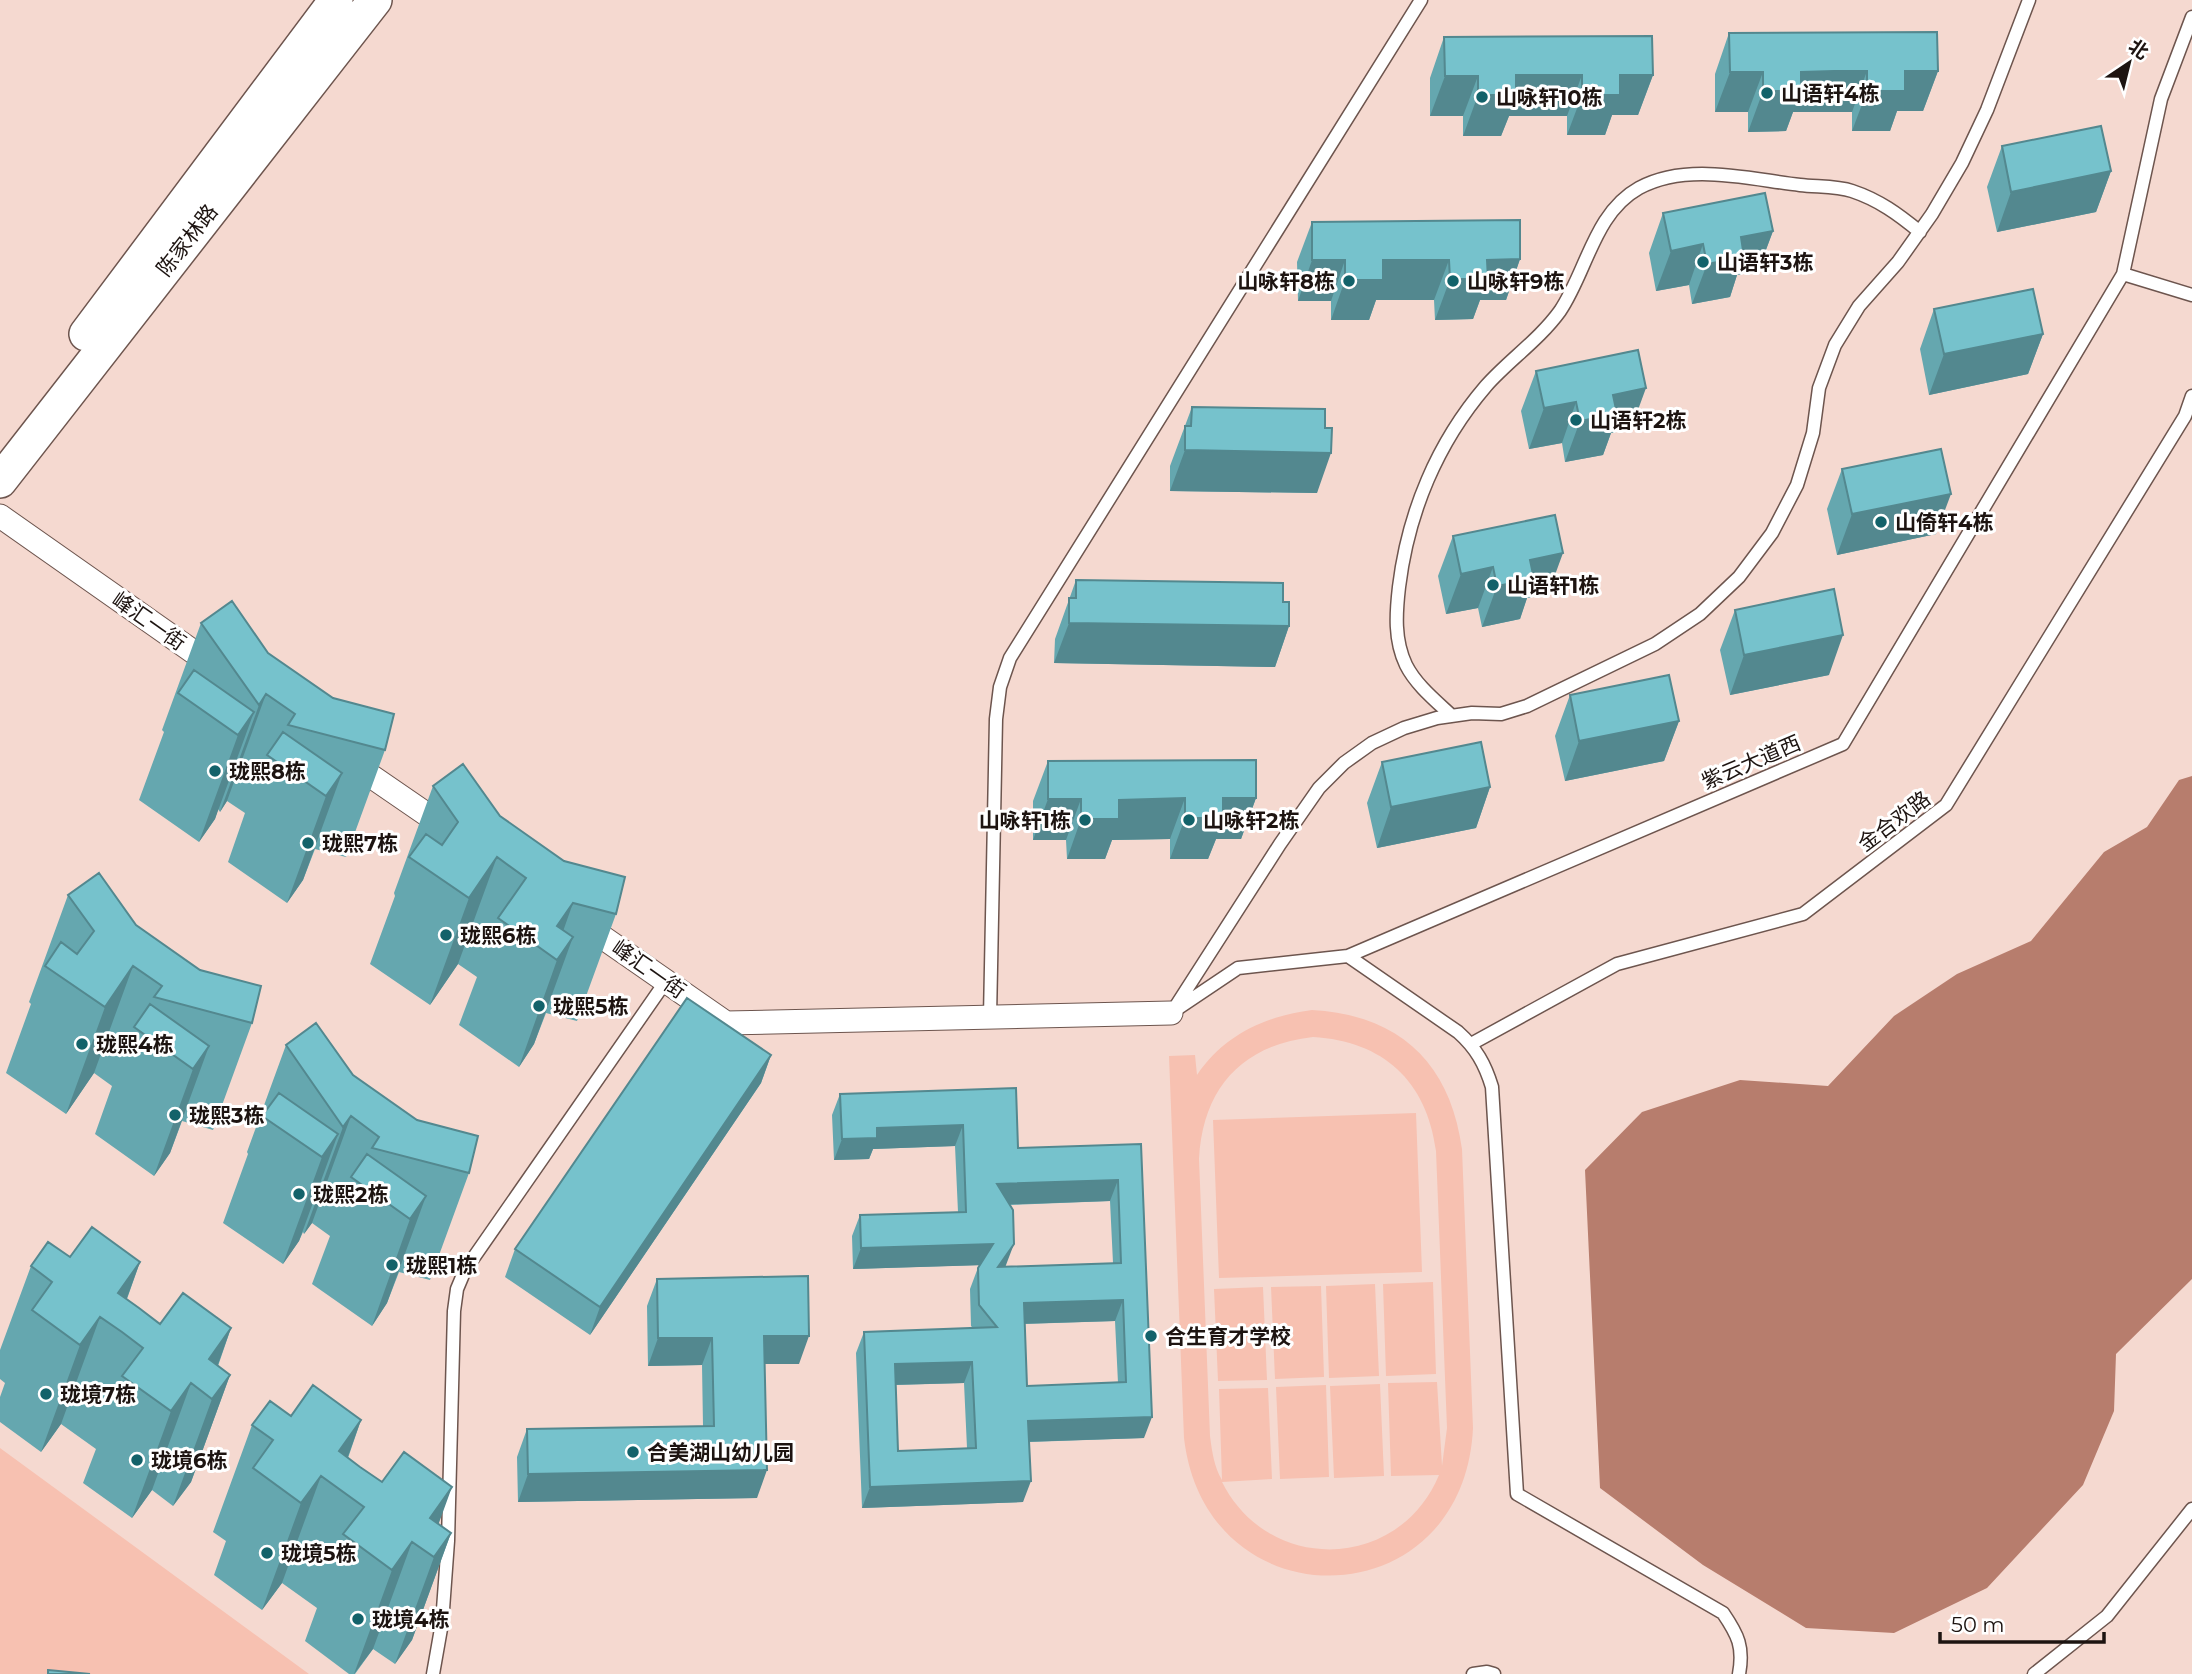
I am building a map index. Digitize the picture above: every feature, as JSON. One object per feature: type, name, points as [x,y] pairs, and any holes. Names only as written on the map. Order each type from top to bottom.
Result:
[{"type":"main road","name":"陈家林路","points":[[3,465],[336,0]]},
{"type":"main road","name":"陈家林路","points":[[3,465],[375,0]]},
{"type":"street","name":"峰汇一街","points":[[0,516],[229,677]]},
{"type":"street","points":[[334,750],[460,838]]},
{"type":"street","name":"峰汇一街","points":[[563,910],[726,1023],[1171,1013]]},
{"type":"lane","points":[[990,1017],[996,719],[1000,687],[1010,657],[1421,0]]},
{"type":"lane","points":[[1171,1013],[1243,899],[1319,788],[1343,764],[1372,743],[1404,728],[1452,716],[1501,714],[1527,706],[1655,645],[1700,614],[1739,577],[1772,533],[1797,485],[1814,433],[1819,388],[1835,345],[1859,306],[1898,262],[1920,232],[1967,153],[1987,110],[2029,0]]},
{"type":"lane","name":"紫云大道西","points":[[1171,1013],[1238,968],[1348,956],[1843,744],[2123,274],[2161,99],[2192,16]]},
{"type":"lane","points":[[1452,716],[1423,688],[1406,666],[1397,639],[1396,612],[1404,550],[1422,491],[1449,436],[1486,386],[1559,312],[1581,275],[1596,236],[1613,209],[1637,189],[1666,177],[1698,174],[1850,190],[1888,206],[1920,232]]},
{"type":"lane","points":[[2123,274],[2192,295]]},
{"type":"lane","name":"金合欢路","points":[[1471,1044],[1617,964],[1803,914],[1946,805],[2185,416],[2192,396]]},
{"type":"lane","points":[[1348,956],[1458,1032],[1471,1044],[1484,1064],[1492,1087],[1517,1494],[1723,1613],[1737,1633],[1742,1657],[1739,1674]]},
{"type":"lane","points":[[433,1674],[442,1623],[446,1568],[454,1311],[457,1289],[466,1270],[666,981]]},
{"type":"lane","points":[[2034,1674],[2107,1616],[2192,1509]]},
{"type":"lane","points":[[1473,1674],[1494,1674]]},
{"type":"shaded area","points":[[2192,776],[2192,1279],[2116,1354],[2114,1411],[2083,1485],[1987,1588],[1894,1633],[1806,1628],[1703,1565],[1600,1488],[1585,1170],[1642,1112],[1740,1080],[1828,1086],[1894,1016],[1957,974],[2031,941],[2104,852],[2147,827],[2179,780]]},
{"type":"shaded area","points":[[1312,1010],[1343,1014],[1370,1022],[1395,1033],[1415,1049],[1432,1068],[1446,1091],[1456,1118],[1462,1149],[1473,1428],[1459,1491],[1427,1537],[1383,1565],[1333,1576],[1283,1568],[1237,1543],[1202,1499],[1184,1438],[1169,1056],[1195,1055],[1197,1075],[1233,1038],[1262,1023]],"holes":[[[1313,1037],[1338,1040],[1380,1056],[1397,1069],[1412,1085],[1431,1126],[1436,1151],[1447,1428],[1442,1466],[1437,1382],[1388,1383],[1391,1476],[1439,1475],[1420,1507],[1395,1530],[1365,1544],[1333,1549],[1301,1546],[1270,1534],[1243,1512],[1222,1482],[1272,1479],[1268,1388],[1219,1389],[1222,1480],[1217,1470],[1210,1436],[1199,1159],[1202,1134],[1218,1091],[1231,1074],[1247,1060],[1266,1049],[1288,1042]]]},
{"type":"shaded area","points":[[1416,1113],[1422,1272],[1219,1278],[1213,1120]]},
{"type":"shaded area","points":[[1433,1282],[1436,1374],[1386,1376],[1383,1284]]},
{"type":"shaded area","points":[[1375,1284],[1379,1376],[1329,1378],[1326,1286]]},
{"type":"shaded area","points":[[1321,1286],[1324,1377],[1275,1379],[1271,1287]]},
{"type":"shaded area","points":[[1263,1287],[1267,1380],[1218,1381],[1214,1289]]},
{"type":"shaded area","points":[[1380,1384],[1384,1476],[1334,1478],[1330,1386]]},
{"type":"shaded area","points":[[1326,1385],[1329,1477],[1280,1479],[1276,1387]]},
{"type":"shaded area","points":[[0,1448],[309,1674],[0,1674]]},
{"type":"building","points":[[1937,32],[1938,71],[1905,71],[1905,91],[1867,91],[1867,71],[1801,72],[1801,91],[1763,91],[1763,72],[1730,72],[1729,33]]},
{"type":"building","points":[[1652,36],[1653,75],[1620,75],[1620,95],[1582,95],[1582,75],[1516,75],[1516,95],[1478,95],[1478,76],[1445,76],[1444,37]]},
{"type":"building","points":[[2101,126],[2111,171],[2011,192],[2002,146]]},
{"type":"building","points":[[1765,193],[1773,231],[1741,237],[1744,257],[1707,264],[1703,244],[1671,251],[1663,213]]},
{"type":"building","points":[[1520,220],[1520,259],[1487,260],[1488,279],[1450,279],[1449,260],[1383,260],[1383,280],[1345,280],[1345,260],[1312,260],[1312,222]]},
{"type":"building","points":[[2033,289],[2043,334],[1944,354],[1934,309]]},
{"type":"building","points":[[1638,350],[1646,388],[1613,395],[1617,414],[1580,421],[1576,402],[1544,408],[1536,371]]},
{"type":"building","points":[[1192,407],[1325,409],[1325,428],[1332,428],[1331,453],[1185,450],[1185,426],[1191,426]]},
{"type":"building","points":[[1941,449],[1951,494],[1852,514],[1842,469]]},
{"type":"building","points":[[1555,515],[1563,553],[1530,560],[1534,579],[1497,586],[1493,567],[1461,574],[1453,536]]},
{"type":"building","points":[[1076,580],[1283,583],[1283,602],[1289,602],[1289,626],[1069,623],[1069,598],[1076,598]]},
{"type":"building","points":[[1834,589],[1843,635],[1744,655],[1735,610]]},
{"type":"building","points":[[232,601],[268,653],[333,698],[394,714],[385,750],[288,725],[295,714],[266,694],[259,705],[201,623]]},
{"type":"building","points":[[194,670],[254,712],[238,735],[178,693]]},
{"type":"building","points":[[1669,675],[1679,721],[1579,741],[1570,695]]},
{"type":"building","points":[[283,732],[342,773],[326,796],[267,755]]},
{"type":"building","points":[[1481,742],[1490,787],[1391,807],[1382,762]]},
{"type":"building","points":[[1256,760],[1256,798],[1223,798],[1223,818],[1185,818],[1185,798],[1119,800],[1119,819],[1081,819],[1081,799],[1048,799],[1048,761]]},
{"type":"building","points":[[463,764],[500,816],[564,861],[625,877],[616,914],[573,903],[557,926],[573,937],[557,960],[498,918],[526,878],[497,857],[469,898],[409,857],[426,834],[442,845],[458,822],[433,786]]},
{"type":"building","points":[[99,873],[136,925],[200,970],[261,986],[252,1023],[154,997],[162,986],[133,966],[105,1007],[45,966],[61,942],[77,954],[94,931],[68,895]]},
{"type":"building","points":[[687,998],[771,1055],[600,1307],[515,1249]]},
{"type":"building","points":[[150,1004],[209,1046],[193,1069],[134,1027]]},
{"type":"building","points":[[316,1023],[353,1075],[417,1120],[478,1136],[469,1173],[372,1148],[379,1137],[351,1116],[343,1127],[286,1045]]},
{"type":"building","points":[[1016,1088],[1018,1148],[1141,1144],[1152,1417],[1028,1421],[1031,1481],[870,1487],[864,1332],[997,1327],[979,1305],[978,1268],[993,1244],[861,1248],[860,1215],[966,1212],[963,1125],[877,1128],[877,1138],[842,1139],[840,1094]],"holes":[[[1118,1180],[1121,1263],[998,1267],[1014,1244],[1013,1210],[997,1184]],[[1123,1300],[1126,1382],[1027,1386],[1024,1303]],[[972,1362],[976,1448],[898,1451],[895,1364]]]},
{"type":"building","points":[[279,1093],[338,1134],[322,1157],[262,1116]]},
{"type":"building","points":[[367,1154],[426,1196],[410,1219],[351,1177]]},
{"type":"building","points":[[92,1227],[140,1262],[118,1293],[160,1324],[183,1293],[231,1328],[209,1359],[230,1375],[212,1399],[191,1383],[171,1411],[122,1376],[143,1348],[122,1332],[100,1317],[80,1345],[32,1310],[52,1282],[31,1266],[48,1242],[70,1257]]},
{"type":"building","points":[[808,1276],[809,1336],[764,1336],[767,1470],[528,1474],[527,1429],[714,1426],[712,1338],[658,1338],[657,1279]]},
{"type":"building","points":[[313,1385],[361,1420],[339,1451],[360,1467],[382,1482],[404,1452],[452,1487],[430,1518],[451,1533],[434,1557],[412,1542],[392,1570],[343,1534],[364,1507],[321,1476],[301,1503],[253,1468],[273,1440],[252,1425],[270,1401],[291,1416]]},
{"type":"building","points":[[48,1670],[90,1674],[48,1674]]},
{"type":"place","name":"山语轩4栋","points":[[1767,93]]},
{"type":"place","name":"山咏轩10栋","points":[[1482,97]]},
{"type":"place","name":"山语轩3栋","points":[[1703,262]]},
{"type":"place","name":"山咏轩8栋","points":[[1349,281]]},
{"type":"place","name":"山咏轩9栋","points":[[1453,281]]},
{"type":"place","name":"山语轩2栋","points":[[1576,420]]},
{"type":"place","name":"山倚轩4栋","points":[[1881,522]]},
{"type":"place","name":"山语轩1栋","points":[[1493,585]]},
{"type":"place","name":"珑熙8栋","points":[[215,771]]},
{"type":"place","name":"山咏轩1栋","points":[[1085,820]]},
{"type":"place","name":"山咏轩2栋","points":[[1189,820]]},
{"type":"place","name":"珑熙7栋","points":[[308,843]]},
{"type":"place","name":"珑熙6栋","points":[[446,935]]},
{"type":"place","name":"珑熙5栋","points":[[539,1006]]},
{"type":"place","name":"珑熙4栋","points":[[82,1044]]},
{"type":"place","name":"珑熙3栋","points":[[175,1115]]},
{"type":"place","name":"珑熙2栋","points":[[299,1194]]},
{"type":"place","name":"珑熙1栋","points":[[392,1265]]},
{"type":"place","name":"合生育才学校","points":[[1151,1336]]},
{"type":"place","name":"珑境7栋","points":[[46,1394]]},
{"type":"place","name":"合美湖山幼儿园","points":[[633,1452]]},
{"type":"place","name":"珑境6栋","points":[[137,1460]]},
{"type":"place","name":"珑境5栋","points":[[267,1553]]},
{"type":"place","name":"珑境4栋","points":[[358,1619]]}]
